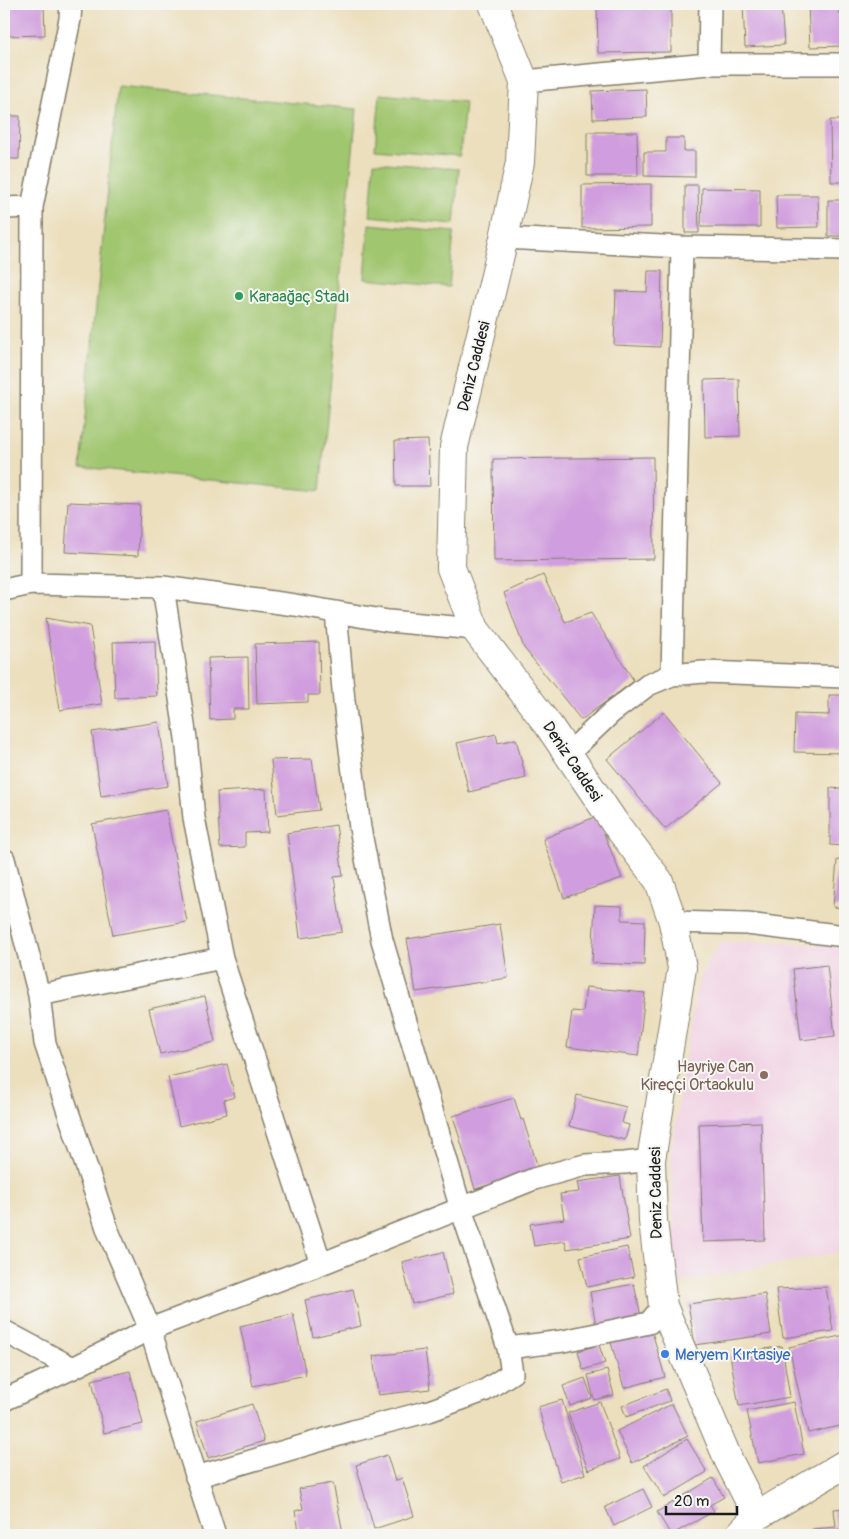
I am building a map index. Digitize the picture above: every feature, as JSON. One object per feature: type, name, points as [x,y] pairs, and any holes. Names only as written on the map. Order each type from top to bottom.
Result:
[{"type":"street","points":[[30,584],[32,207],[70,19],[71,4]]},
{"type":"street","name":"Deniz Caddesi","points":[[493,4],[524,81],[520,162],[504,238],[454,446],[451,568],[475,629],[569,753],[614,822],[659,881],[673,922],[682,968],[651,1160],[652,1221],[663,1306],[729,1461],[757,1516]]},
{"type":"street","points":[[709,64],[710,4]]},
{"type":"street","points":[[524,81],[709,64],[845,64]]},
{"type":"street","points":[[4,208],[32,207]]},
{"type":"street","points":[[504,238],[682,248],[845,250]]},
{"type":"street","points":[[672,675],[682,248]]},
{"type":"street","points":[[4,590],[30,584],[162,587],[295,604],[388,621],[475,629]]},
{"type":"street","points":[[162,587],[186,738],[194,818],[222,958],[321,1264]]},
{"type":"street","points":[[196,1478],[353,1430],[429,1411],[484,1391],[512,1373],[508,1348],[462,1209],[382,940],[360,828],[344,701],[336,612]]},
{"type":"street","points":[[569,753],[611,713],[648,684],[672,675],[703,672],[845,677]]},
{"type":"street","points":[[4,858],[39,995],[45,1043],[108,1231],[150,1329],[215,1535]]},
{"type":"street","points":[[673,922],[747,924],[845,936]]},
{"type":"street","points":[[39,995],[222,958]]},
{"type":"street","points":[[4,1400],[150,1329],[462,1209],[534,1179],[585,1165],[651,1160]]},
{"type":"street","points":[[508,1348],[563,1340],[649,1323],[663,1306]]},
{"type":"street","points":[[4,1331],[73,1368]]},
{"type":"street","points":[[739,1535],[757,1516],[845,1464]]},
{"type":"shaded area","name":"Hayriye Can Kireççi Ortaokulu","points":[[723,943],[836,945],[845,947],[845,1251],[677,1283],[671,1152],[697,986],[711,956]]},
{"type":"green space","points":[[118,86],[357,109],[320,491],[80,467]]},
{"type":"green space","points":[[380,94],[465,102],[460,156],[375,149]]},
{"type":"green space","points":[[374,162],[459,169],[454,224],[370,216]]},
{"type":"green space","points":[[369,224],[454,232],[449,287],[365,279]]},
{"type":"building","points":[[4,4],[44,4],[45,35],[4,36]]},
{"type":"building","points":[[597,4],[671,4],[671,52],[598,53]]},
{"type":"building","points":[[743,4],[781,4],[784,45],[745,47]]},
{"type":"building","points":[[808,4],[839,4],[839,13],[845,12],[845,46],[810,47]]},
{"type":"building","points":[[646,89],[647,117],[593,119],[592,91]]},
{"type":"building","points":[[4,116],[20,116],[19,159],[4,159]]},
{"type":"building","points":[[830,120],[845,120],[845,182],[831,182]]},
{"type":"building","points":[[587,132],[637,132],[638,176],[587,176]]},
{"type":"building","points":[[666,138],[684,138],[684,151],[695,151],[695,177],[644,176],[644,152],[666,152]]},
{"type":"building","points":[[651,184],[651,227],[582,228],[582,185]]},
{"type":"building","points":[[685,185],[698,185],[699,233],[685,233]]},
{"type":"building","points":[[702,188],[760,189],[760,227],[701,227]]},
{"type":"building","points":[[776,195],[818,195],[819,227],[777,228]]},
{"type":"building","points":[[828,200],[845,200],[845,236],[828,236]]},
{"type":"building","points":[[648,271],[662,271],[660,347],[614,345],[616,291],[647,292]]},
{"type":"building","points":[[739,379],[740,436],[705,437],[704,380]]},
{"type":"building","points":[[428,440],[430,486],[396,486],[395,441]]},
{"type":"building","points":[[653,457],[654,559],[494,561],[493,459]]},
{"type":"building","points":[[68,502],[140,505],[138,556],[65,552]]},
{"type":"building","points":[[543,575],[565,622],[591,613],[634,681],[581,720],[524,648],[504,593]]},
{"type":"building","points":[[46,618],[90,626],[102,704],[60,710]]},
{"type":"building","points":[[155,641],[157,696],[115,698],[113,642]]},
{"type":"building","points":[[319,642],[320,695],[308,695],[308,702],[257,704],[255,644]]},
{"type":"building","points":[[248,657],[249,709],[233,709],[233,719],[210,720],[208,658]]},
{"type":"building","points":[[829,695],[845,695],[845,753],[794,752],[795,714],[829,715]]},
{"type":"building","points":[[664,712],[722,783],[665,829],[607,759]]},
{"type":"building","points":[[159,722],[168,786],[101,796],[92,732]]},
{"type":"building","points":[[496,734],[498,743],[516,739],[526,778],[469,792],[457,743]]},
{"type":"building","points":[[312,759],[319,810],[277,815],[271,760]]},
{"type":"building","points":[[830,788],[845,789],[845,846],[830,845]]},
{"type":"building","points":[[266,789],[268,832],[245,833],[245,847],[220,848],[217,792]]},
{"type":"building","points":[[166,810],[187,922],[113,935],[92,824]]},
{"type":"building","points":[[597,816],[622,878],[564,898],[543,839]]},
{"type":"building","points":[[336,825],[343,876],[334,877],[342,932],[300,938],[287,833]]},
{"type":"building","points":[[837,860],[845,861],[845,908],[833,907]]},
{"type":"building","points":[[595,905],[622,906],[622,920],[645,921],[644,965],[592,963]]},
{"type":"building","points":[[500,924],[508,978],[416,992],[407,939]]},
{"type":"building","points":[[827,965],[835,1036],[801,1040],[793,969]]},
{"type":"building","points":[[586,987],[645,993],[638,1056],[567,1047],[572,1011],[583,1012]]},
{"type":"building","points":[[205,996],[215,1042],[160,1054],[149,1009]]},
{"type":"building","points":[[227,1064],[235,1097],[224,1100],[227,1114],[179,1126],[168,1077]]},
{"type":"building","points":[[577,1095],[626,1107],[622,1123],[629,1125],[625,1140],[569,1126]]},
{"type":"building","points":[[514,1098],[521,1120],[523,1119],[539,1171],[475,1189],[453,1116]]},
{"type":"building","points":[[761,1122],[765,1240],[703,1242],[699,1124]]},
{"type":"building","points":[[620,1176],[630,1239],[567,1249],[565,1241],[534,1246],[530,1224],[564,1219],[560,1194],[579,1192],[577,1182]]},
{"type":"building","points":[[627,1247],[634,1277],[587,1287],[580,1257]]},
{"type":"building","points":[[443,1252],[453,1294],[412,1304],[402,1262]]},
{"type":"building","points":[[634,1284],[642,1321],[597,1331],[590,1292]]},
{"type":"building","points":[[826,1287],[833,1331],[783,1338],[776,1289]]},
{"type":"building","points":[[353,1289],[361,1326],[313,1337],[305,1300]]},
{"type":"building","points":[[765,1294],[771,1334],[695,1345],[688,1304]]},
{"type":"building","points":[[293,1314],[306,1375],[253,1386],[240,1326]]},
{"type":"building","points":[[651,1328],[665,1377],[624,1388],[610,1339]]},
{"type":"building","points":[[845,1335],[845,1425],[808,1433],[789,1347]]},
{"type":"building","points":[[599,1345],[605,1363],[583,1370],[578,1351]]},
{"type":"building","points":[[782,1346],[790,1397],[739,1406],[730,1355]]},
{"type":"building","points":[[425,1350],[430,1389],[378,1395],[373,1356]]},
{"type":"building","points":[[607,1370],[614,1395],[594,1400],[588,1375]]},
{"type":"building","points":[[130,1371],[143,1424],[104,1433],[92,1380]]},
{"type":"building","points":[[585,1378],[592,1398],[570,1406],[563,1386]]},
{"type":"building","points":[[666,1389],[670,1401],[626,1417],[622,1406]]},
{"type":"building","points":[[562,1400],[585,1474],[561,1482],[538,1407]]},
{"type":"building","points":[[600,1402],[620,1459],[588,1470],[568,1413]]},
{"type":"building","points":[[794,1402],[804,1454],[758,1463],[747,1411]]},
{"type":"building","points":[[252,1404],[264,1441],[208,1458],[197,1421]]},
{"type":"building","points":[[672,1404],[688,1436],[632,1463],[617,1431]]},
{"type":"building","points":[[687,1439],[707,1472],[664,1498],[644,1466]]},
{"type":"building","points":[[387,1455],[395,1481],[402,1478],[414,1516],[374,1529],[356,1465]]},
{"type":"building","points":[[713,1478],[724,1497],[710,1505],[714,1511],[671,1535],[657,1512]]},
{"type":"building","points":[[333,1483],[343,1533],[312,1535],[311,1528],[299,1530],[295,1511],[303,1509],[299,1489]]},
{"type":"building","points":[[643,1489],[652,1507],[614,1526],[605,1507]]},
{"type":"building","points":[[845,1508],[845,1535],[813,1535],[812,1529],[836,1527],[834,1509]]},
{"type":"place","name":"Karaağaç Stadı","points":[[239,296]]},
{"type":"place","name":"Hayriye Can Kireççi Ortaokulu","points":[[764,1075]]},
{"type":"place","name":"Meryem Kırtasiye","points":[[665,1354]]}]
